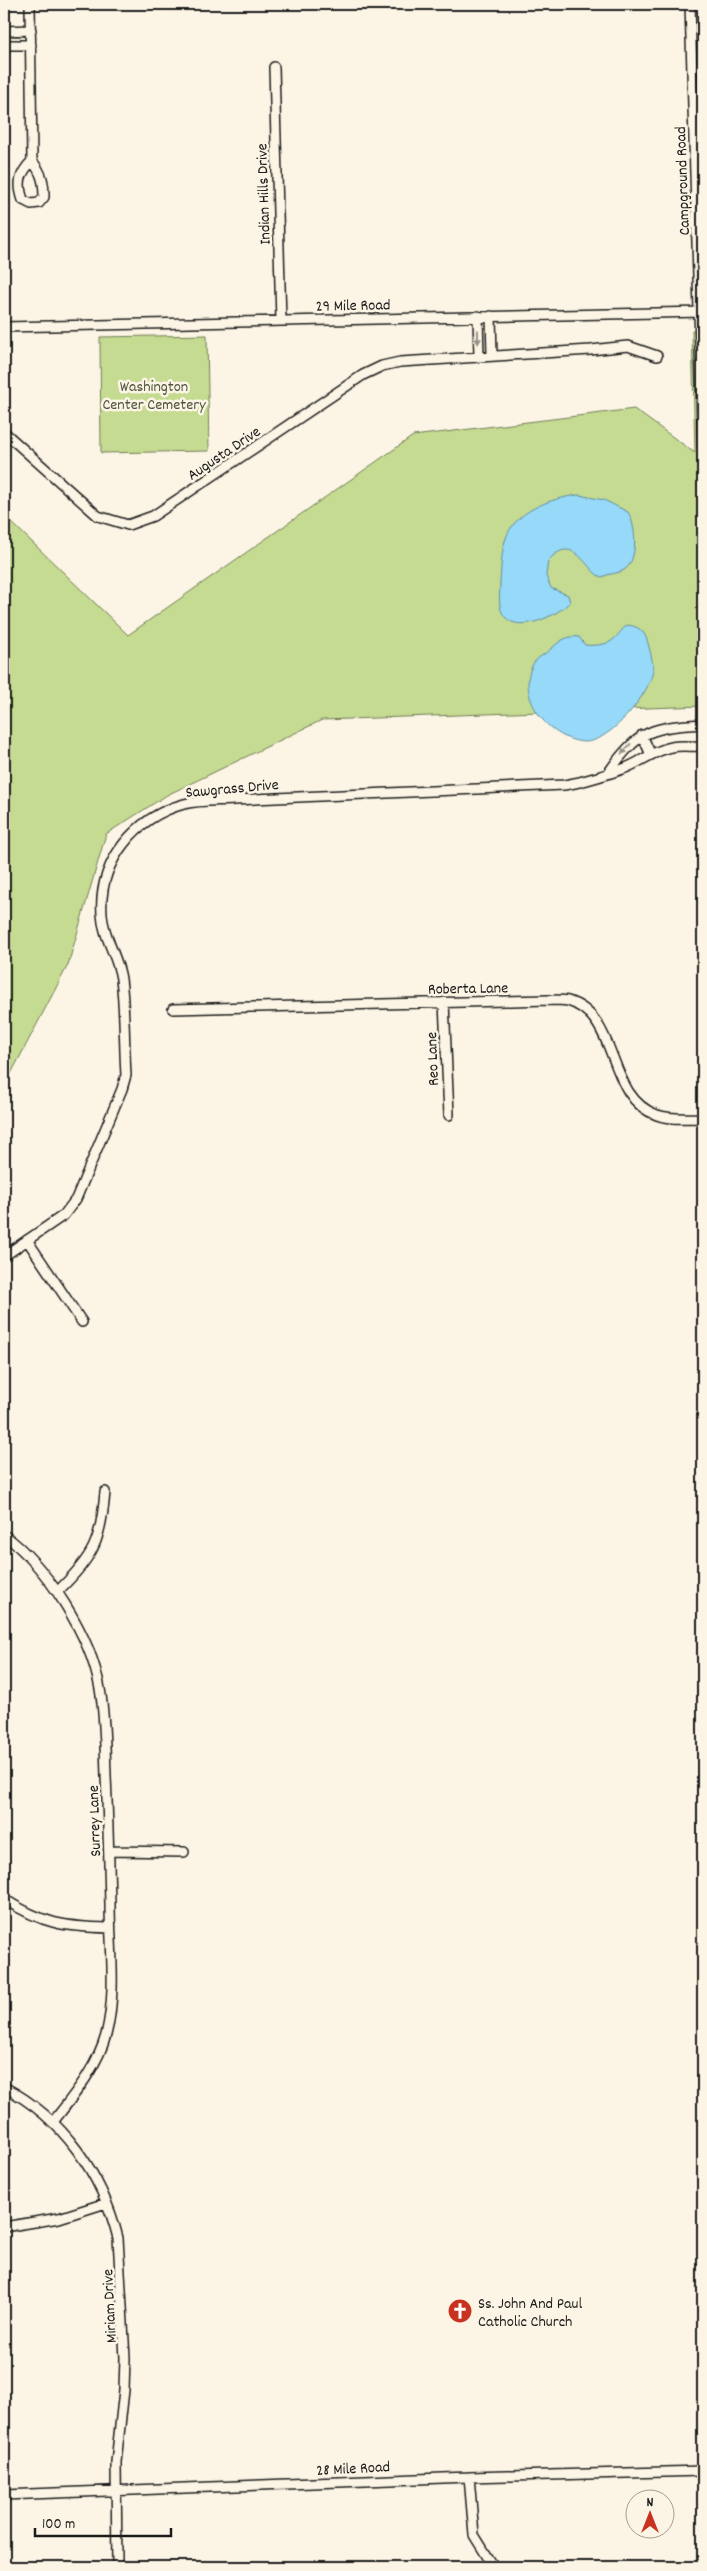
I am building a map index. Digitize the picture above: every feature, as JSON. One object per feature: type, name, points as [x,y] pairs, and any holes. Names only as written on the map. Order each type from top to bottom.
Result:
[{"type":"street","points":[[30,4],[32,161]]},
{"type":"street","name":"Campground Road","points":[[690,4],[702,312],[703,446]]},
{"type":"street","points":[[4,31],[31,30]]},
{"type":"street","points":[[4,45],[31,45]]},
{"type":"street","name":"Indian Hills Drive","points":[[274,67],[281,320]]},
{"type":"street","name":"29 Mile Road","points":[[4,327],[702,312]]},
{"type":"street","points":[[478,316],[479,357]]},
{"type":"street","points":[[491,316],[492,356]]},
{"type":"street","name":"Augusta Drive","points":[[4,432],[98,516],[128,524],[153,516],[363,375],[382,366],[400,362],[628,346],[657,356]]},
{"type":"street","points":[[609,772],[624,750],[642,735],[650,731],[674,726],[703,724]]},
{"type":"street","points":[[642,735],[651,755]]},
{"type":"street","name":"Sawgrass Drive","points":[[4,1256],[64,1215],[76,1199],[122,1088],[126,1075],[121,978],[102,914],[103,894],[106,876],[116,854],[145,821],[186,804],[564,785],[589,782],[672,747],[703,746]]},
{"type":"street","name":"Roberta Lane","points":[[172,1009],[444,1002],[568,1001],[582,1008],[594,1020],[603,1035],[620,1079],[639,1106],[660,1116],[703,1118]]},
{"type":"street","name":"Reo Lane","points":[[444,1002],[448,1115]]},
{"type":"street","points":[[27,1240],[82,1322]]},
{"type":"street","points":[[58,1591],[90,1557],[102,1520],[105,1492]]},
{"type":"street","name":"Surrey Lane","points":[[4,1535],[58,1591],[90,1656],[100,1688],[104,1732],[113,1988],[106,2036],[94,2063],[77,2091],[53,2122]]},
{"type":"street","points":[[109,1851],[184,1852]]},
{"type":"street","points":[[4,1899],[24,1912],[48,1923],[110,1928]]},
{"type":"street","name":"Miriam Drive","points":[[4,2087],[31,2103],[53,2122],[92,2169],[118,2238],[122,2272],[124,2390],[116,2462],[118,2489],[116,2567]]},
{"type":"street","points":[[4,2227],[59,2218],[106,2203]]},
{"type":"street","name":"28 Mile Road","points":[[4,2495],[118,2489],[469,2477],[703,2472]]},
{"type":"street","points":[[469,2477],[474,2535],[494,2567]]},
{"type":"green space","points":[[692,330],[703,330],[703,706],[322,720],[167,795],[106,834],[68,965],[4,1087],[4,515],[128,635],[413,436],[634,409],[695,453]]},
{"type":"green space","name":"Washington Center Cemetery","points":[[207,335],[209,451],[101,453],[100,337]]},
{"type":"water","points":[[579,495],[604,500],[628,512],[633,525],[635,542],[629,565],[622,571],[602,577],[596,574],[580,556],[573,552],[566,550],[557,553],[548,561],[546,576],[551,588],[568,595],[570,602],[557,612],[539,621],[520,624],[512,622],[502,613],[500,601],[502,557],[509,531],[516,522],[534,508],[557,499]]},
{"type":"water","points":[[628,625],[637,627],[643,632],[650,650],[653,670],[645,691],[617,726],[595,740],[585,742],[572,740],[560,734],[540,716],[533,704],[529,692],[528,679],[532,666],[538,658],[564,639],[579,637],[585,645],[604,644],[614,639]]},
{"type":"place","name":"Ss. John And Paul Catholic Church","points":[[460,2311]]}]
